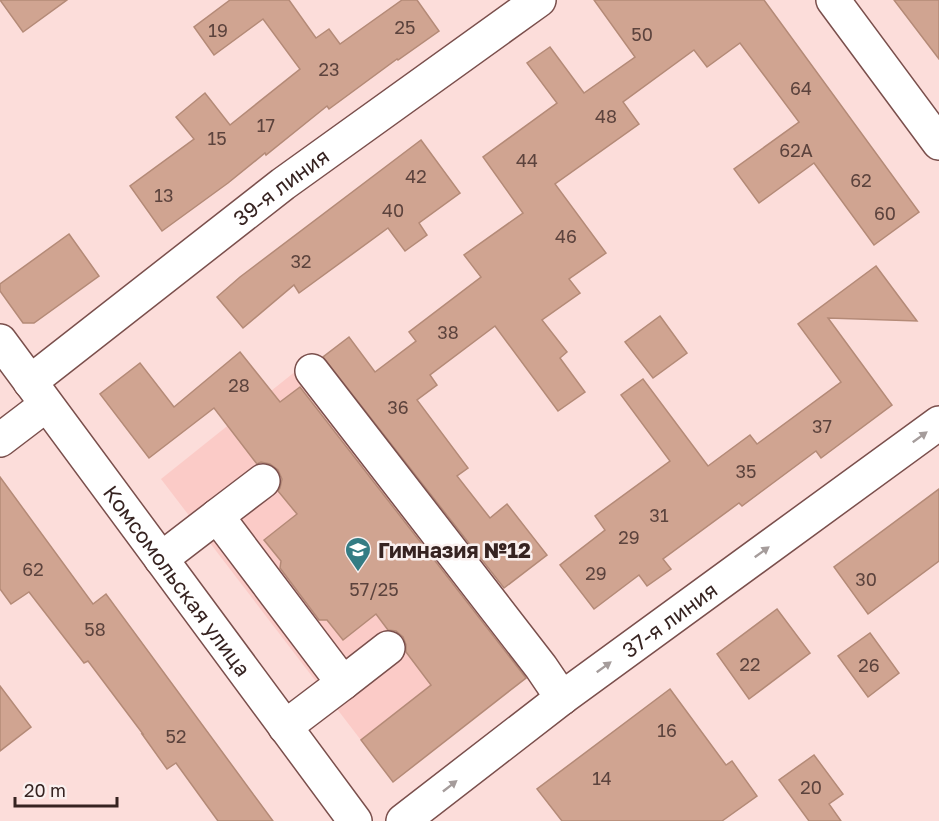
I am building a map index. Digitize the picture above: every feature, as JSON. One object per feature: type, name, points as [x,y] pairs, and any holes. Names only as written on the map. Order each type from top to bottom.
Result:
[{"type":"street","name":"39-я линия","points":[[0,440],[38,394],[283,184],[539,0]]},
{"type":"street","points":[[833,0],[939,143]]},
{"type":"street","name":"Комсомольская улица","points":[[0,341],[355,821]]},
{"type":"street","points":[[312,371],[541,667],[562,698]]},
{"type":"street","name":"37-я линия","points":[[403,821],[562,698],[939,423]]},
{"type":"street","points":[[161,559],[263,481]]},
{"type":"street","points":[[217,516],[343,683]]},
{"type":"street","points":[[285,727],[388,648]]},
{"type":"shaded area","name":"Гимназия №12","points":[[316,355],[549,660],[393,782],[161,479]]},
{"type":"building","points":[[0,0],[67,0],[23,32]]},
{"type":"building","points":[[230,0],[289,0],[316,38],[329,29],[340,44],[402,0],[417,0],[439,31],[329,109],[327,106],[266,155],[265,153],[162,231],[130,186],[194,139],[176,117],[205,93],[230,125],[300,69],[263,19],[214,55],[194,27]]},
{"type":"building","points":[[594,0],[764,0],[919,212],[874,245],[814,163],[759,203],[734,169],[799,122],[740,43],[707,67],[694,50],[623,102],[639,124],[555,184],[606,253],[569,279],[580,293],[542,320],[567,352],[560,358],[585,392],[558,411],[495,326],[430,375],[437,385],[417,400],[468,468],[457,476],[490,518],[507,504],[547,555],[504,588],[323,357],[349,337],[375,372],[416,341],[409,332],[481,277],[464,255],[523,213],[483,157],[557,103],[527,63],[550,47],[584,93],[635,57]]},
{"type":"building","points":[[894,0],[939,0],[939,59]]},
{"type":"building","points":[[421,140],[460,193],[419,223],[427,235],[405,251],[388,228],[299,293],[294,285],[243,328],[217,297],[240,277]]},
{"type":"building","points":[[69,234],[99,276],[34,323],[23,323],[0,291],[0,284]]},
{"type":"building","points":[[876,266],[917,321],[828,318],[892,405],[821,458],[816,451],[742,506],[739,503],[663,559],[671,569],[647,586],[639,575],[594,609],[560,565],[605,530],[595,516],[670,461],[621,395],[643,379],[708,466],[750,435],[757,444],[841,382],[798,324]]},
{"type":"building","points":[[660,316],[687,353],[653,378],[625,342]]},
{"type":"building","points":[[240,352],[280,402],[300,387],[526,678],[393,782],[361,740],[431,685],[406,652],[403,637],[396,631],[388,630],[376,614],[343,640],[327,620],[319,620],[280,568],[281,561],[264,540],[297,514],[278,491],[282,479],[278,470],[270,464],[261,462],[257,464],[214,408],[149,458],[100,394],[140,363],[174,407]]},
{"type":"building","points":[[0,477],[93,604],[106,594],[273,821],[218,821],[176,763],[167,769],[88,661],[84,663],[29,592],[11,604],[0,589]]},
{"type":"building","points":[[939,489],[939,561],[868,614],[834,567]]},
{"type":"building","points":[[777,609],[810,653],[749,699],[717,654]]},
{"type":"building","points":[[870,633],[899,673],[868,697],[838,656]]},
{"type":"building","points":[[0,686],[31,727],[0,751]]},
{"type":"building","points":[[670,689],[726,765],[732,761],[757,796],[722,821],[562,821],[537,789]]},
{"type":"building","points":[[814,755],[843,794],[829,804],[841,821],[809,821],[779,780]]},
{"type":"place","name":"Гимназия №12","points":[[358,573]]}]
